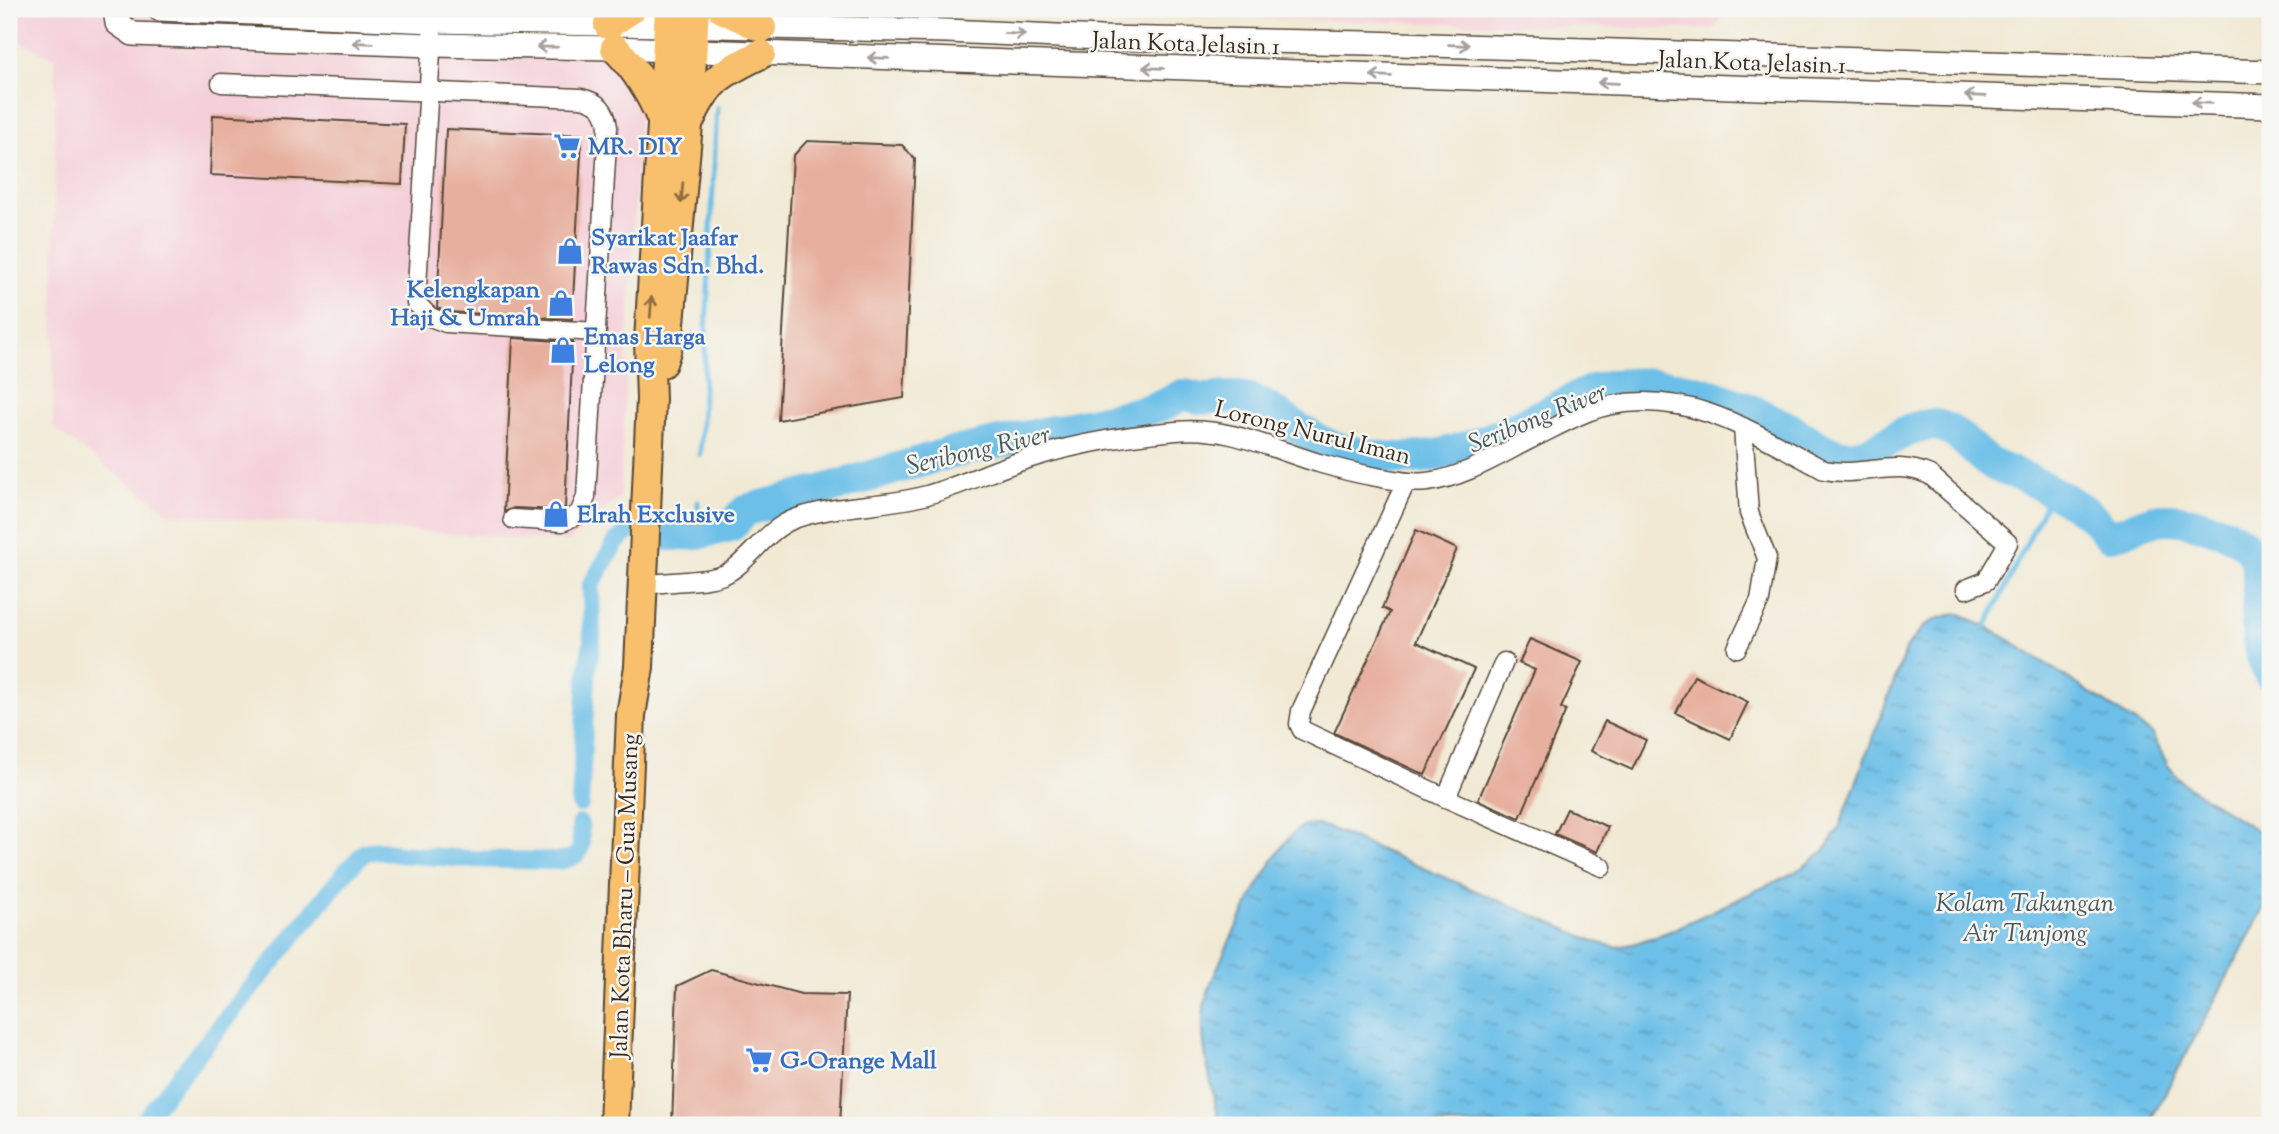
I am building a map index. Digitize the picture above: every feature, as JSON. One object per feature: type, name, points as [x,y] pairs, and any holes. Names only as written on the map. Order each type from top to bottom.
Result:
[{"type":"main road","points":[[632,9],[612,36],[653,98],[676,124],[712,83],[761,41],[722,9]]},
{"type":"main road","name":"Jalan Kota Bharu – Gua Musang","points":[[614,1125],[631,715],[639,667],[651,399],[649,341],[676,124],[681,28]]},
{"type":"main road","name":"Jalan Kota Bharu – Gua Musang","points":[[633,1125],[642,934],[644,693],[639,667]]},
{"type":"street","points":[[115,9],[117,23],[133,34],[431,45],[612,36],[681,28],[761,41]]},
{"type":"street","points":[[159,9],[433,21],[612,36]]},
{"type":"street","points":[[433,21],[416,303],[430,317],[446,323],[597,332]]},
{"type":"street","name":"Jalan Kota Jelasin 1","points":[[761,41],[1677,53],[2270,72]]},
{"type":"street","name":"Jalan Kota Jelasin 1","points":[[761,41],[2270,106]]},
{"type":"street","points":[[220,83],[581,99],[594,101],[602,108],[607,116],[608,127],[586,497],[579,514],[562,522],[513,519]]},
{"type":"street","name":"Lorong Nurul Iman","points":[[642,586],[725,575],[773,530],[794,519],[819,512],[924,496],[1011,464],[1060,450],[1139,436],[1203,429],[1237,435],[1322,464],[1406,482],[1428,482],[1455,475],[1577,417],[1611,405],[1642,402],[1683,405],[1720,415],[1824,470],[1858,473],[1899,466],[1917,469],[1930,475],[2008,543],[1986,581],[1966,589]]},
{"type":"street","points":[[1737,648],[1760,600],[1767,558],[1749,513],[1743,427]]},
{"type":"street","points":[[1406,482],[1301,711],[1299,724],[1308,735],[1602,867]]},
{"type":"street","points":[[1446,798],[1504,662]]},
{"type":"shaded area","points":[[9,9],[645,9],[620,497],[568,542],[171,514],[53,428],[55,58],[9,37]]},
{"type":"shaded area","points":[[895,9],[1727,9],[1714,30]]},
{"type":"water","name":"Kolam Takungan Air Tunjong","points":[[1961,614],[2008,639],[2151,733],[2169,767],[2184,784],[2264,835],[2270,842],[2270,897],[2148,1125],[1220,1125],[1203,1036],[1204,1008],[1208,992],[1229,942],[1259,884],[1287,840],[1298,829],[1310,825],[1329,828],[1596,942],[1616,947],[1633,944],[1668,932],[1796,872],[1824,851],[1839,828],[1907,647],[1919,632],[1936,619]]},
{"type":"building","points":[[213,115],[405,124],[402,184],[210,175]]},
{"type":"building","points":[[446,129],[582,135],[572,319],[448,312],[437,308]]},
{"type":"building","points":[[807,141],[902,145],[915,159],[904,398],[778,420],[793,156]]},
{"type":"building","points":[[513,338],[573,342],[565,508],[560,510],[514,508],[504,512]]},
{"type":"building","points":[[1416,530],[1457,549],[1416,642],[1474,669],[1425,775],[1334,733],[1390,612],[1382,608]]},
{"type":"building","points":[[1530,639],[1582,662],[1561,708],[1566,710],[1520,818],[1478,800],[1535,670],[1519,663]]},
{"type":"building","points":[[1694,676],[1748,702],[1730,739],[1676,713]]},
{"type":"building","points":[[1605,721],[1646,740],[1632,770],[1591,751]]},
{"type":"building","points":[[1567,809],[1608,827],[1597,852],[1555,834]]},
{"type":"building","name":"G-Orange Mall","points":[[711,970],[801,994],[847,995],[840,1125],[672,1125],[677,986]]},
{"type":"waterway","points":[[700,455],[717,107]]},
{"type":"waterway","name":"Seribong River","points":[[667,535],[697,534],[731,526],[746,510],[945,454],[1141,412],[1166,404],[1182,395],[1203,399],[1245,398],[1278,414],[1319,441],[1365,455],[1400,458],[1441,454],[1481,442],[1599,388],[1638,383],[1660,384],[1704,393],[1746,408],[1838,454],[1863,453],[1907,431],[1932,425],[1941,426],[1956,434],[1988,462],[2032,481],[2077,506],[2109,535],[2149,521],[2169,519],[2196,523],[2231,535],[2245,544],[2254,556],[2258,570],[2258,639],[2270,675]]},
{"type":"waterway","points":[[1986,627],[2051,493]]},
{"type":"waterway","points":[[697,534],[698,502]]},
{"type":"waterway","points":[[580,804],[587,675],[592,641],[591,585],[616,542],[627,533]]},
{"type":"waterway","points":[[140,1125],[348,869],[365,852],[381,850],[398,854],[469,859],[559,861],[574,856],[580,850],[580,824]]},
{"type":"place","name":"MR. DIY","points":[[567,146]]},
{"type":"place","name":"Syarikat Jaafar Rawas Sdn. Bhd.","points":[[570,251]]},
{"type":"place","name":"Kelengkapan Haji & Umrah","points":[[561,303]]},
{"type":"place","name":"Emas Harga Lelong","points":[[563,350]]},
{"type":"place","name":"Elrah Exclusive","points":[[556,514]]},
{"type":"place","name":"G-Orange Mall","points":[[759,1060]]}]
